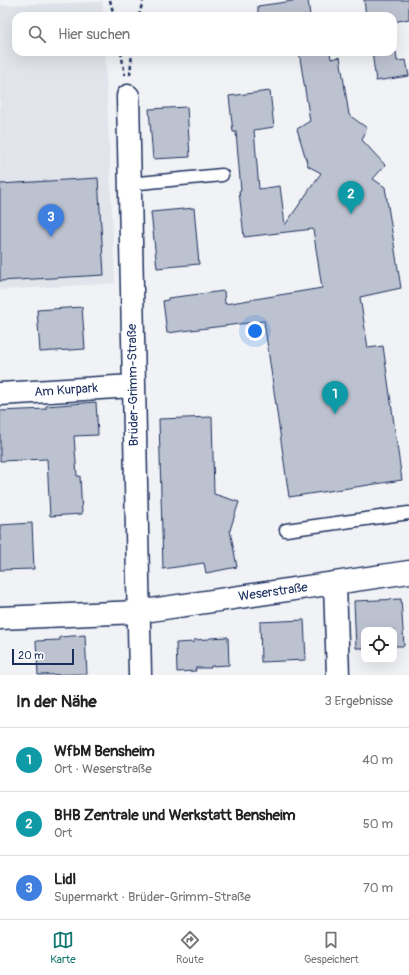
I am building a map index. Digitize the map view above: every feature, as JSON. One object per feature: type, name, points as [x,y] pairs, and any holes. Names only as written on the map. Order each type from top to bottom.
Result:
[{"type":"street","name":"Brüder-Grimm-Straße","points":[[128,96],[140,675]]},
{"type":"street","name":"Am Kurpark","points":[[0,394],[133,386]]},
{"type":"street","name":"Weserstraße","points":[[0,618],[138,612],[409,572]]},
{"type":"street","points":[[335,584],[338,675]]},
{"type":"lane","points":[[129,184],[222,175]]},
{"type":"lane","points":[[286,530],[409,514]]},
{"type":"path","points":[[110,0],[113,12]]},
{"type":"path","points":[[140,12],[143,0]]},
{"type":"shaded area","points":[[102,2],[103,12],[12,12],[12,56],[105,56],[115,283],[0,290],[0,5]]},
{"type":"building","points":[[308,0],[310,12],[258,12],[258,6]]},
{"type":"building","points":[[364,0],[409,0],[409,19],[397,21],[397,12],[366,12]]},
{"type":"building","points":[[300,56],[331,56],[331,59],[340,57],[349,115],[367,128],[362,140],[385,165],[373,179],[385,187],[401,288],[360,297],[368,348],[383,346],[402,480],[289,497],[264,321],[167,333],[163,301],[168,300],[168,298],[224,291],[225,304],[322,288],[313,229],[244,237],[239,191],[241,191],[236,132],[233,132],[229,96],[270,91],[274,127],[254,130],[259,189],[280,186],[285,225],[321,173],[308,166],[297,129],[310,121]]},
{"type":"building","points":[[373,56],[396,56],[397,61],[406,60],[409,76],[376,81]]},
{"type":"building","points":[[187,107],[190,157],[153,159],[149,109]]},
{"type":"building","points":[[98,178],[104,275],[0,281],[0,184]]},
{"type":"building","points":[[194,208],[199,264],[157,268],[151,212]]},
{"type":"building","points":[[82,307],[85,349],[40,352],[37,310]]},
{"type":"building","points":[[96,402],[98,435],[74,436],[77,476],[80,476],[82,514],[50,516],[47,459],[0,461],[0,411],[46,409],[46,406]]},
{"type":"building","points":[[212,417],[214,494],[239,502],[230,530],[237,567],[206,573],[204,563],[163,569],[159,419]]},
{"type":"building","points":[[32,523],[34,569],[0,570],[0,525]]},
{"type":"building","points":[[401,599],[404,646],[397,646],[397,627],[361,627],[361,648],[356,648],[354,601]]},
{"type":"building","points":[[304,620],[306,660],[261,662],[260,622]]},
{"type":"building","points":[[85,635],[87,674],[38,675],[36,641],[60,640],[60,637]]},
{"type":"building","points":[[228,637],[229,665],[211,666],[211,668],[195,668],[196,671],[177,672],[176,643]]},
{"type":"place","name":"BHB Zentrale und Werkstatt Bensheim","points":[[351,214]]},
{"type":"place","name":"Lidl","points":[[51,237]]},
{"type":"place","name":"WfbM Bensheim","points":[[335,414]]}]
